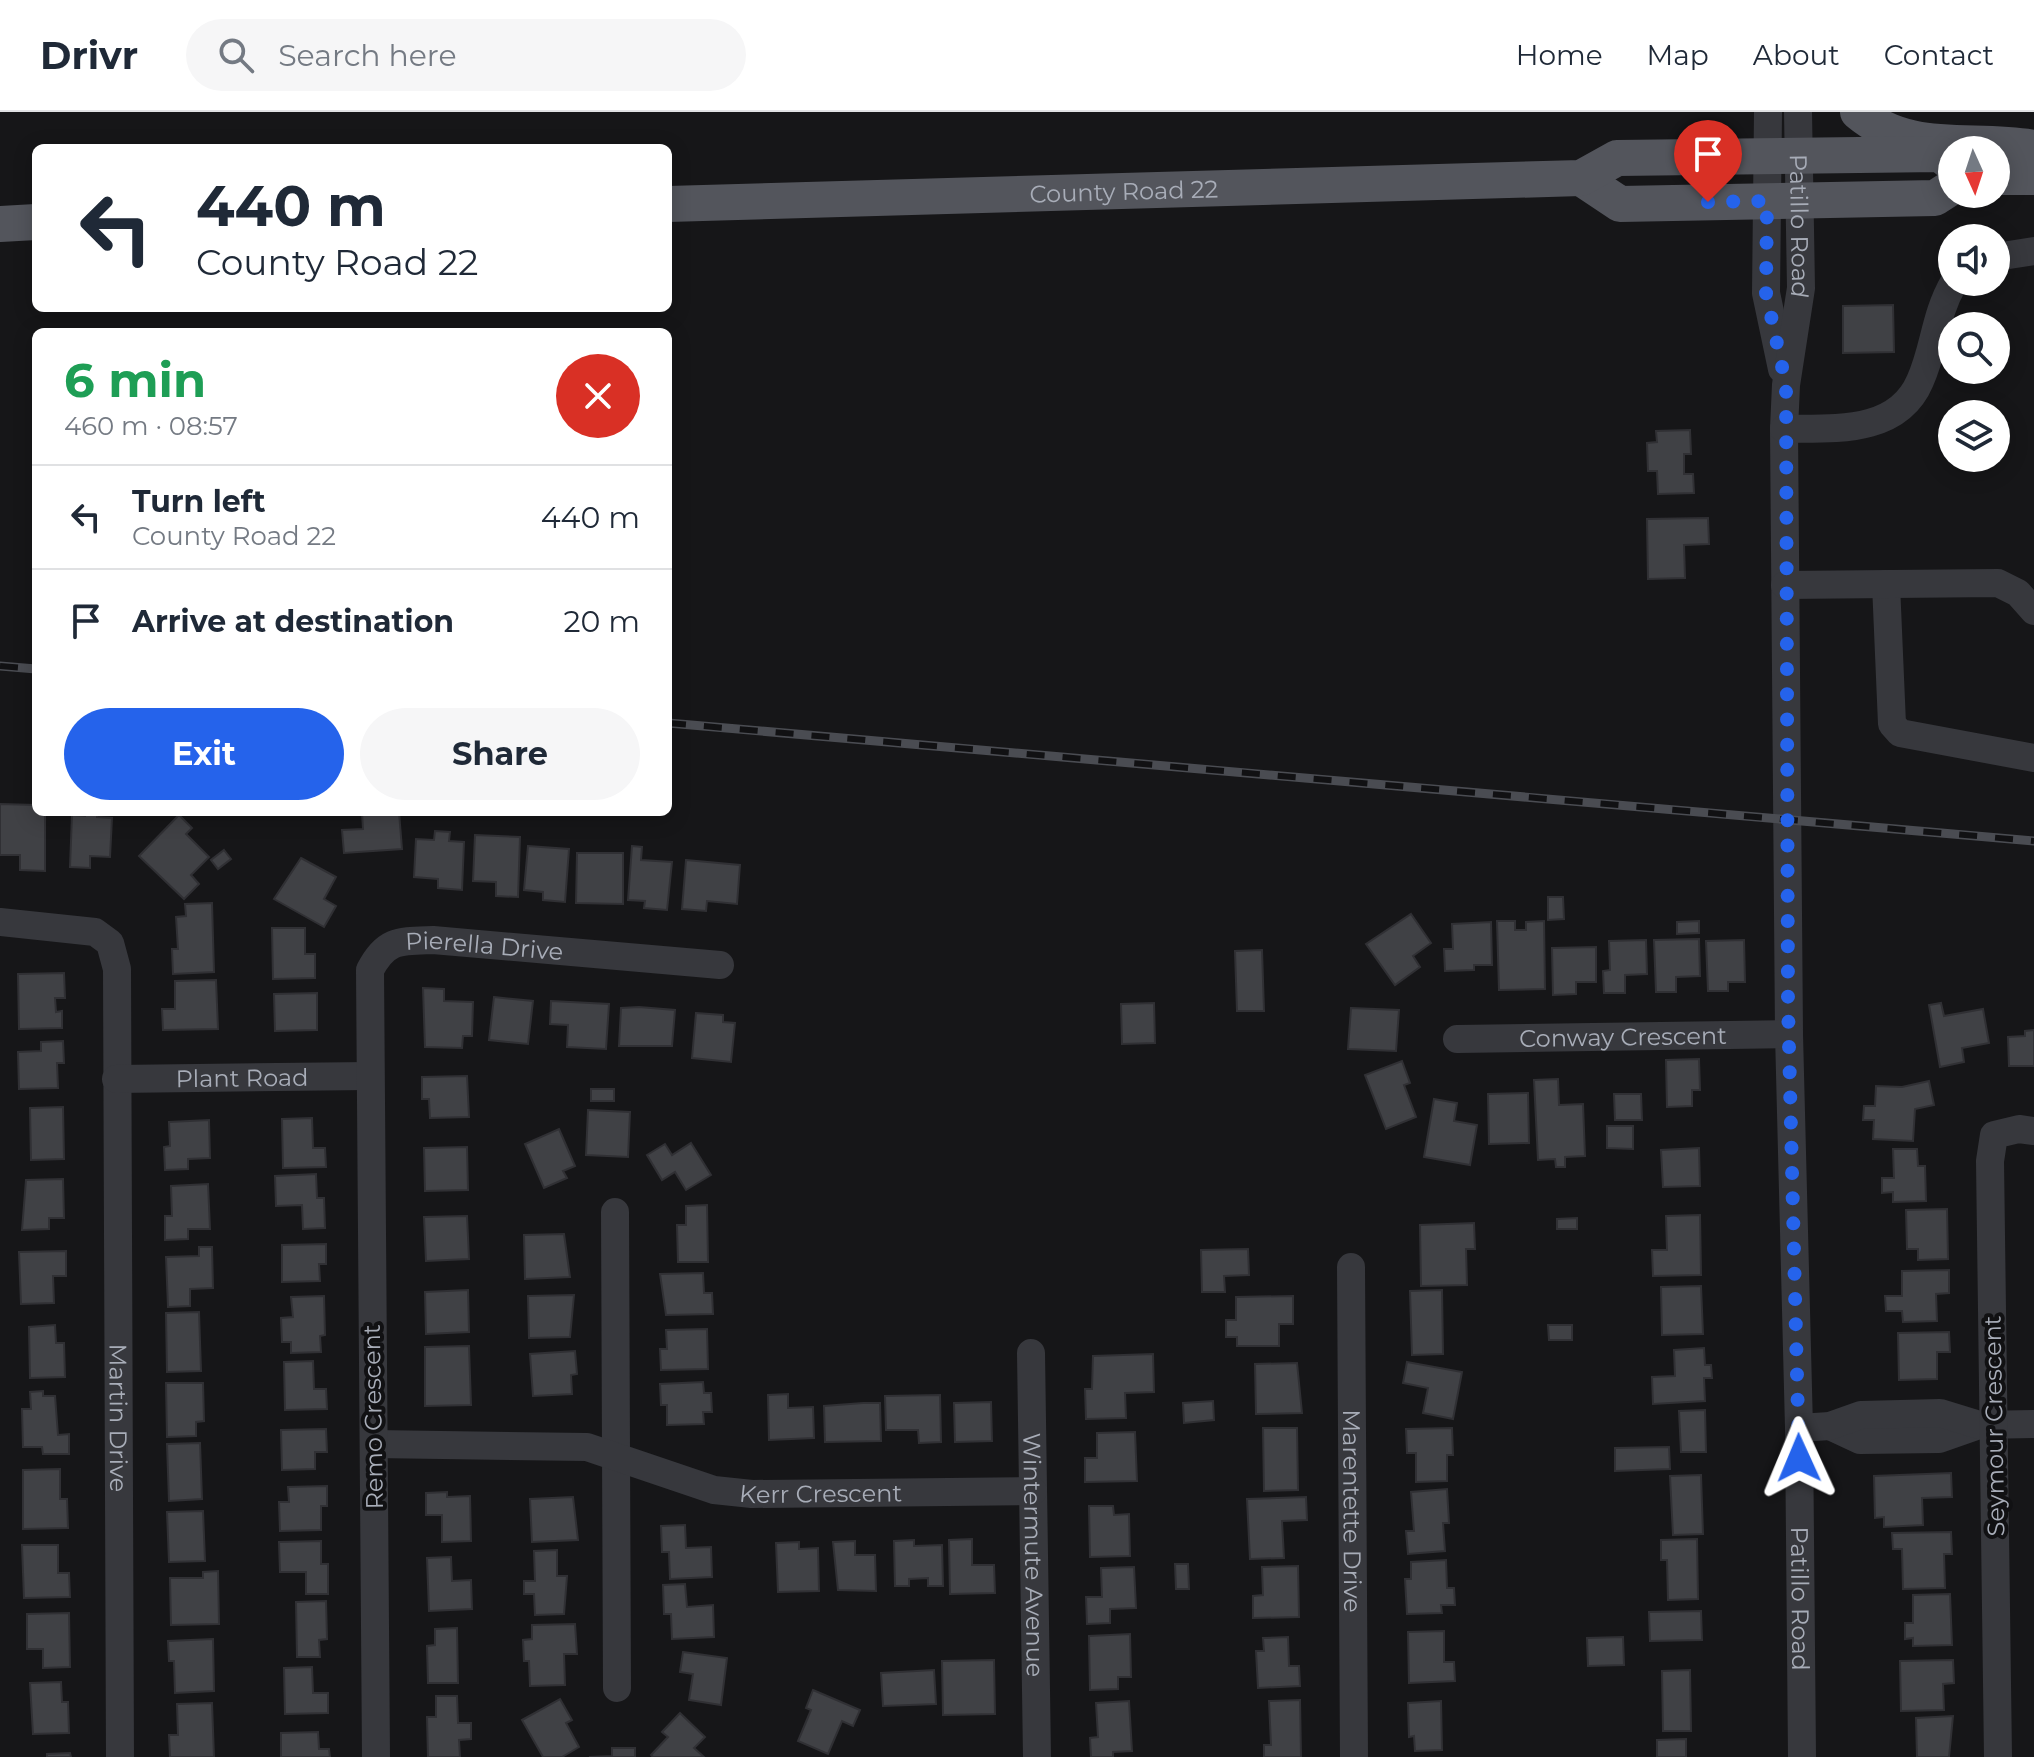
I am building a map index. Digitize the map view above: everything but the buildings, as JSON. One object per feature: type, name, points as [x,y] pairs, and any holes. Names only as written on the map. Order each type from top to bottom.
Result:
[{"type":"main road","points":[[1858,112],[1873,124],[1902,138],[1930,143],[2034,148]]},
{"type":"main road","name":"County Road 22","points":[[672,204],[1581,178],[1617,158],[1938,154]]},
{"type":"main road","points":[[2010,177],[2034,177]]},
{"type":"main road","points":[[1581,178],[1620,204],[1938,196]]},
{"type":"main road","points":[[0,224],[32,222]]},
{"type":"street","name":"Patillo Road","points":[[1768,112],[1783,157],[1783,200],[1801,288],[1786,385],[1784,429],[1789,1034],[1799,1428],[1802,1757]]},
{"type":"street","name":"Patillo Road","points":[[1783,157],[1798,112]]},
{"type":"street","points":[[2010,255],[2034,251]]},
{"type":"street","points":[[1784,429],[1859,427],[1891,417],[1920,383],[1946,296]]},
{"type":"street","points":[[1785,585],[1998,583],[2018,593],[2034,611]]},
{"type":"street","points":[[1886,584],[1892,724],[1900,733],[2034,758]]},
{"type":"street","points":[[0,922],[71,927],[95,932],[110,943],[117,969],[116,1079]]},
{"type":"street","name":"Pierella Drive","points":[[369,1076],[370,970],[380,951],[401,941],[433,940],[720,965]]},
{"type":"street","name":"Conway Crescent","points":[[1457,1039],[1789,1034]]},
{"type":"street","name":"Plant Road","points":[[116,1079],[369,1076]]},
{"type":"street","name":"Remo Crescent","points":[[369,1076],[376,1757]]},
{"type":"street","name":"Martin Drive","points":[[116,1079],[120,1757]]},
{"type":"street","name":"Seymour Crescent","points":[[1998,1757],[1987,1425],[1990,1161],[1994,1135],[2019,1129],[2034,1131]]},
{"type":"street","points":[[615,1212],[617,1688]]},
{"type":"street","name":"Marentette Drive","points":[[1351,1267],[1354,1757]]},
{"type":"street","name":"Wintermute Avenue","points":[[1031,1353],[1037,1757]]},
{"type":"street","points":[[1799,1428],[1830,1426],[1860,1440],[1939,1439],[1987,1425],[2034,1424]]},
{"type":"street","points":[[374,1444],[553,1444],[587,1447],[616,1456]]},
{"type":"street","name":"Kerr Crescent","points":[[616,1456],[714,1490],[752,1494],[1033,1491]]},
{"type":"railway","points":[[0,666],[32,669]]},
{"type":"railway","points":[[672,723],[2034,841]]},
{"type":"route","points":[[1708,202],[1767,201],[1766,293],[1786,385],[1788,1004],[1799,1458]]}]
